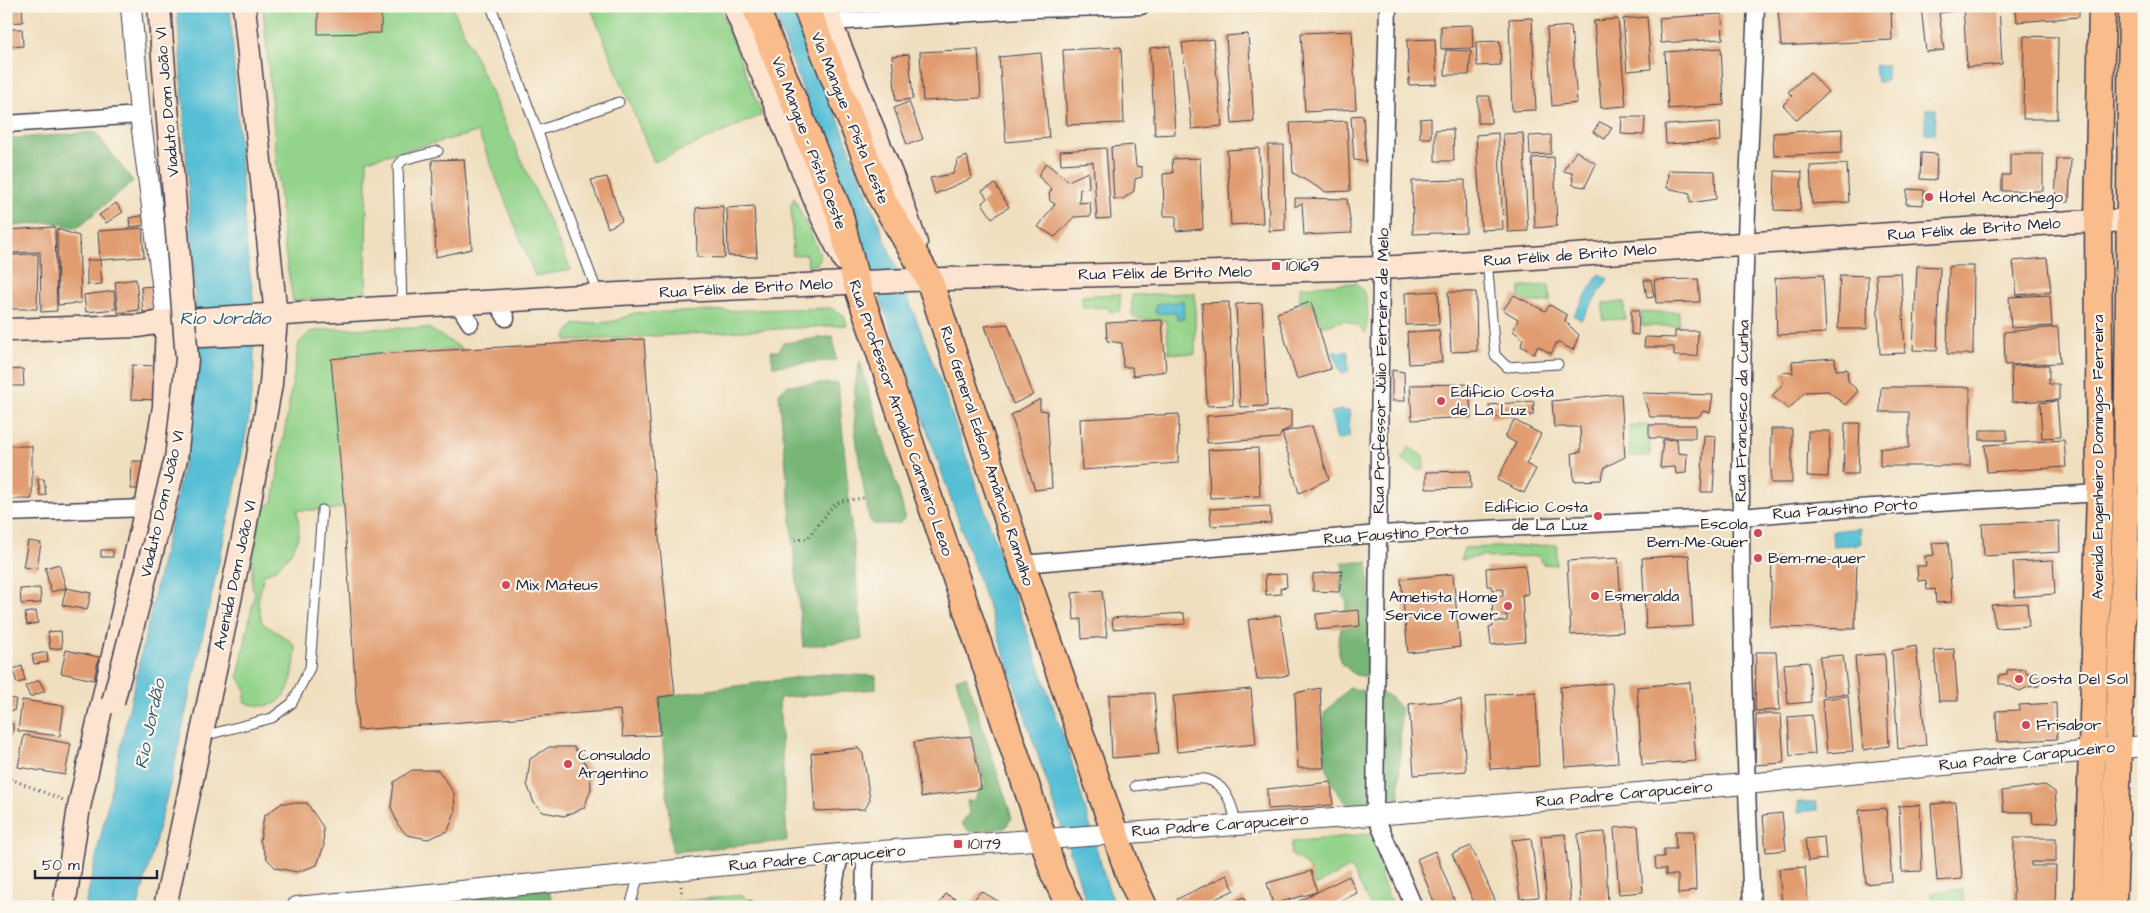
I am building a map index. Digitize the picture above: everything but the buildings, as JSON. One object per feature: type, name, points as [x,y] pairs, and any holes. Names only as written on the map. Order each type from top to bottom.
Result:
[{"type":"main road","name":"Viaduto Dom João VI","points":[[91,755],[113,702],[176,459],[186,378],[187,359],[181,267],[159,6]]},
{"type":"main road","points":[[244,6],[267,229]]},
{"type":"main road","points":[[258,6],[277,211],[267,229]]},
{"type":"main road","name":"Rua Professor Arnaldo Carneiro Leao","points":[[734,6],[822,217],[861,282],[1054,837],[1054,874],[1070,907]]},
{"type":"main road","name":"Via Mangue - Pista Oeste","points":[[755,6],[840,212],[861,282]]},
{"type":"main road","name":"Via Mangue - Pista Leste","points":[[806,6],[882,199],[918,280]]},
{"type":"main road","name":"Avenida Engenheiro Domingos Ferreira","points":[[2087,907],[2100,492],[2098,221],[2102,6]]},
{"type":"main road","name":"Avenida Engenheiro Domingos Ferreira","points":[[2113,907],[2118,748],[2135,479],[2136,220],[2132,6]]},
{"type":"main road","name":"Rua General Edson Amâncio Ramalho","points":[[827,14],[898,191],[918,280],[1022,564],[1112,833],[1144,907]]},
{"type":"main road","name":"Rua Félix de Brito Melo","points":[[6,330],[139,326],[193,329],[267,325],[458,304],[501,309],[598,295],[861,282],[1381,268],[2136,220]]},
{"type":"main road","name":"Avenida Dom João VI","points":[[165,907],[244,534],[271,384],[267,325],[267,229]]},
{"type":"main road","points":[[64,907],[80,807],[146,508],[164,407],[167,328]]},
{"type":"street","points":[[132,6],[140,115],[167,328]]},
{"type":"street","points":[[827,14],[1141,6]]},
{"type":"street","name":"Rua Professor Júlio Ferreira de Melo","points":[[1388,6],[1381,268],[1380,534],[1375,814],[1414,907]]},
{"type":"street","name":"Rua Francisco da Cunha","points":[[1752,907],[1746,784],[1741,517],[1745,245],[1756,6]]},
{"type":"street","points":[[6,124],[140,115]]},
{"type":"street","points":[[458,304],[470,323]]},
{"type":"street","name":"Rua Faustino Porto","points":[[1022,564],[1380,534],[1741,517],[2100,492]]},
{"type":"street","points":[[6,513],[146,508]]},
{"type":"street","name":"Rua Padre Carapuceiro","points":[[297,907],[840,854],[1746,784],[2144,746]]},
{"type":"street","points":[[864,907],[865,853]]},
{"type":"street","points":[[830,907],[840,854]]},
{"type":"lane","points":[[491,6],[598,295]]},
{"type":"lane","points":[[538,131],[619,102]]},
{"type":"lane","points":[[402,309],[398,166],[403,160],[438,151]]},
{"type":"lane","points":[[1490,260],[1488,271],[1495,354],[1507,367],[1558,364]]},
{"type":"lane","points":[[201,736],[272,718],[292,702],[310,668],[322,510]]},
{"type":"lane","points":[[1135,786],[1204,779],[1219,786],[1229,800],[1234,809],[1235,824]]},
{"type":"lane","points":[[630,907],[640,874]]},
{"type":"path","points":[[795,539],[807,539],[832,507],[841,501],[866,498]]},
{"type":"path","points":[[6,777],[80,807]]},
{"type":"green space","points":[[263,6],[452,6],[571,270],[535,276],[478,132],[367,160],[366,294],[293,301],[284,245]]},
{"type":"green space","points":[[590,6],[719,6],[762,115],[654,162]]},
{"type":"green space","points":[[95,132],[133,181],[77,228],[50,222],[6,227],[6,139]]},
{"type":"green space","points":[[794,198],[821,257],[816,265],[808,266],[806,254],[793,256],[791,206]]},
{"type":"green space","points":[[1355,283],[1364,293],[1366,299],[1366,334],[1358,326],[1344,320],[1323,327],[1311,302],[1300,304],[1300,287]]},
{"type":"green space","points":[[1549,285],[1550,302],[1528,302],[1519,298],[1520,287]]},
{"type":"green space","points":[[1195,293],[1195,354],[1169,353],[1166,321],[1134,318],[1132,314],[1132,295]]},
{"type":"green space","points":[[1120,294],[1120,311],[1110,312],[1108,307],[1082,308],[1082,296]]},
{"type":"green space","points":[[1624,302],[1625,319],[1603,320],[1603,303]]},
{"type":"green space","points":[[830,308],[844,315],[847,325],[567,341],[566,335],[575,324],[611,322],[635,313]]},
{"type":"green space","points":[[1642,312],[1679,312],[1679,326],[1642,326]]},
{"type":"green space","points":[[428,328],[463,349],[342,357],[344,507],[330,510],[297,510],[299,534],[293,549],[280,565],[264,574],[258,601],[262,623],[289,640],[296,648],[293,673],[285,694],[279,701],[270,705],[259,706],[244,702],[246,690],[238,677],[255,592],[252,587],[252,553],[262,508],[273,502],[299,343],[310,332],[330,329]]},
{"type":"green space","points":[[833,336],[836,360],[773,366],[771,351],[779,351],[783,343]]},
{"type":"green space","points":[[860,361],[902,504],[905,518],[899,524],[873,524],[869,518],[856,439],[854,398]]},
{"type":"green space","points":[[838,383],[862,639],[803,647],[779,393],[788,385]]},
{"type":"green space","points":[[1629,425],[1649,425],[1650,456],[1629,456]]},
{"type":"green space","points":[[1409,447],[1424,457],[1424,469],[1417,469],[1401,459]]},
{"type":"green space","points":[[1557,545],[1556,565],[1543,564],[1539,556],[1487,558],[1487,555],[1461,560],[1464,548]]},
{"type":"green space","points":[[1343,562],[1368,562],[1373,672],[1369,677],[1355,675],[1340,662],[1338,642],[1347,603],[1340,589]]},
{"type":"green space","points":[[821,674],[876,676],[876,689],[779,698],[787,841],[672,852],[659,697]]},
{"type":"green space","points":[[966,676],[1012,818],[1005,828],[970,832],[961,824],[969,813],[967,801],[973,801],[985,784],[956,679]]},
{"type":"green space","points":[[1349,688],[1388,695],[1401,708],[1399,806],[1355,810],[1344,800],[1330,779],[1325,754],[1324,713]]},
{"type":"green space","points":[[1377,833],[1391,868],[1380,875],[1393,907],[1371,907],[1351,867],[1315,886],[1312,875],[1307,867],[1291,855],[1292,842]]},
{"type":"green space","points":[[548,889],[555,907],[474,907],[472,897]]},
{"type":"green space","points":[[1962,889],[1965,907],[1933,907],[1931,893]]},
{"type":"green space","points":[[743,895],[749,900],[747,907],[654,907],[655,904]]},
{"type":"water","name":"Rio Jordão","points":[[177,6],[230,6],[246,244],[253,296],[254,370],[248,423],[235,489],[170,784],[138,907],[85,907],[188,444],[195,403],[195,298]]},
{"type":"water","points":[[771,6],[794,6],[939,378],[1070,756],[1107,885],[1116,907],[1089,907],[1086,901],[895,339]]},
{"type":"water","points":[[1887,65],[1887,81],[1877,82],[1875,66]]},
{"type":"water","points":[[1926,109],[1936,109],[1935,133],[1925,133]]},
{"type":"water","points":[[1599,274],[1608,279],[1581,320],[1574,315]]},
{"type":"water","points":[[1183,300],[1184,319],[1177,319],[1176,313],[1155,313],[1156,305]]},
{"type":"water","points":[[1333,351],[1348,352],[1348,372],[1341,374]]},
{"type":"water","points":[[1341,410],[1350,411],[1349,437],[1337,440],[1331,413]]},
{"type":"water","points":[[1860,528],[1861,544],[1833,546],[1832,531]]},
{"type":"water","points":[[1798,802],[1816,802],[1818,810],[1798,812]]},
{"type":"place","name":"Hotel Aconchego","points":[[1929,197]]},
{"type":"place","name":"10169","points":[[1276,266]]},
{"type":"place","name":"Edificio Costa de La Luz","points":[[1441,401]]},
{"type":"place","name":"Edifício Costa de La Luz","points":[[1598,516]]},
{"type":"place","name":"Escola Bem-Me-Quer","points":[[1758,533]]},
{"type":"place","name":"Bem-me-quer","points":[[1758,558]]},
{"type":"place","name":"Mix Mateus","points":[[506,585]]},
{"type":"place","name":"Esmeralda","points":[[1595,596]]},
{"type":"place","name":"Ametista Home Service Tower","points":[[1508,606]]},
{"type":"place","name":"Costa Del Sol","points":[[2019,679]]},
{"type":"place","name":"Frisabor","points":[[2026,725]]},
{"type":"place","name":"Consulado Argentino","points":[[568,764]]},
{"type":"place","name":"10179","points":[[958,844]]}]
